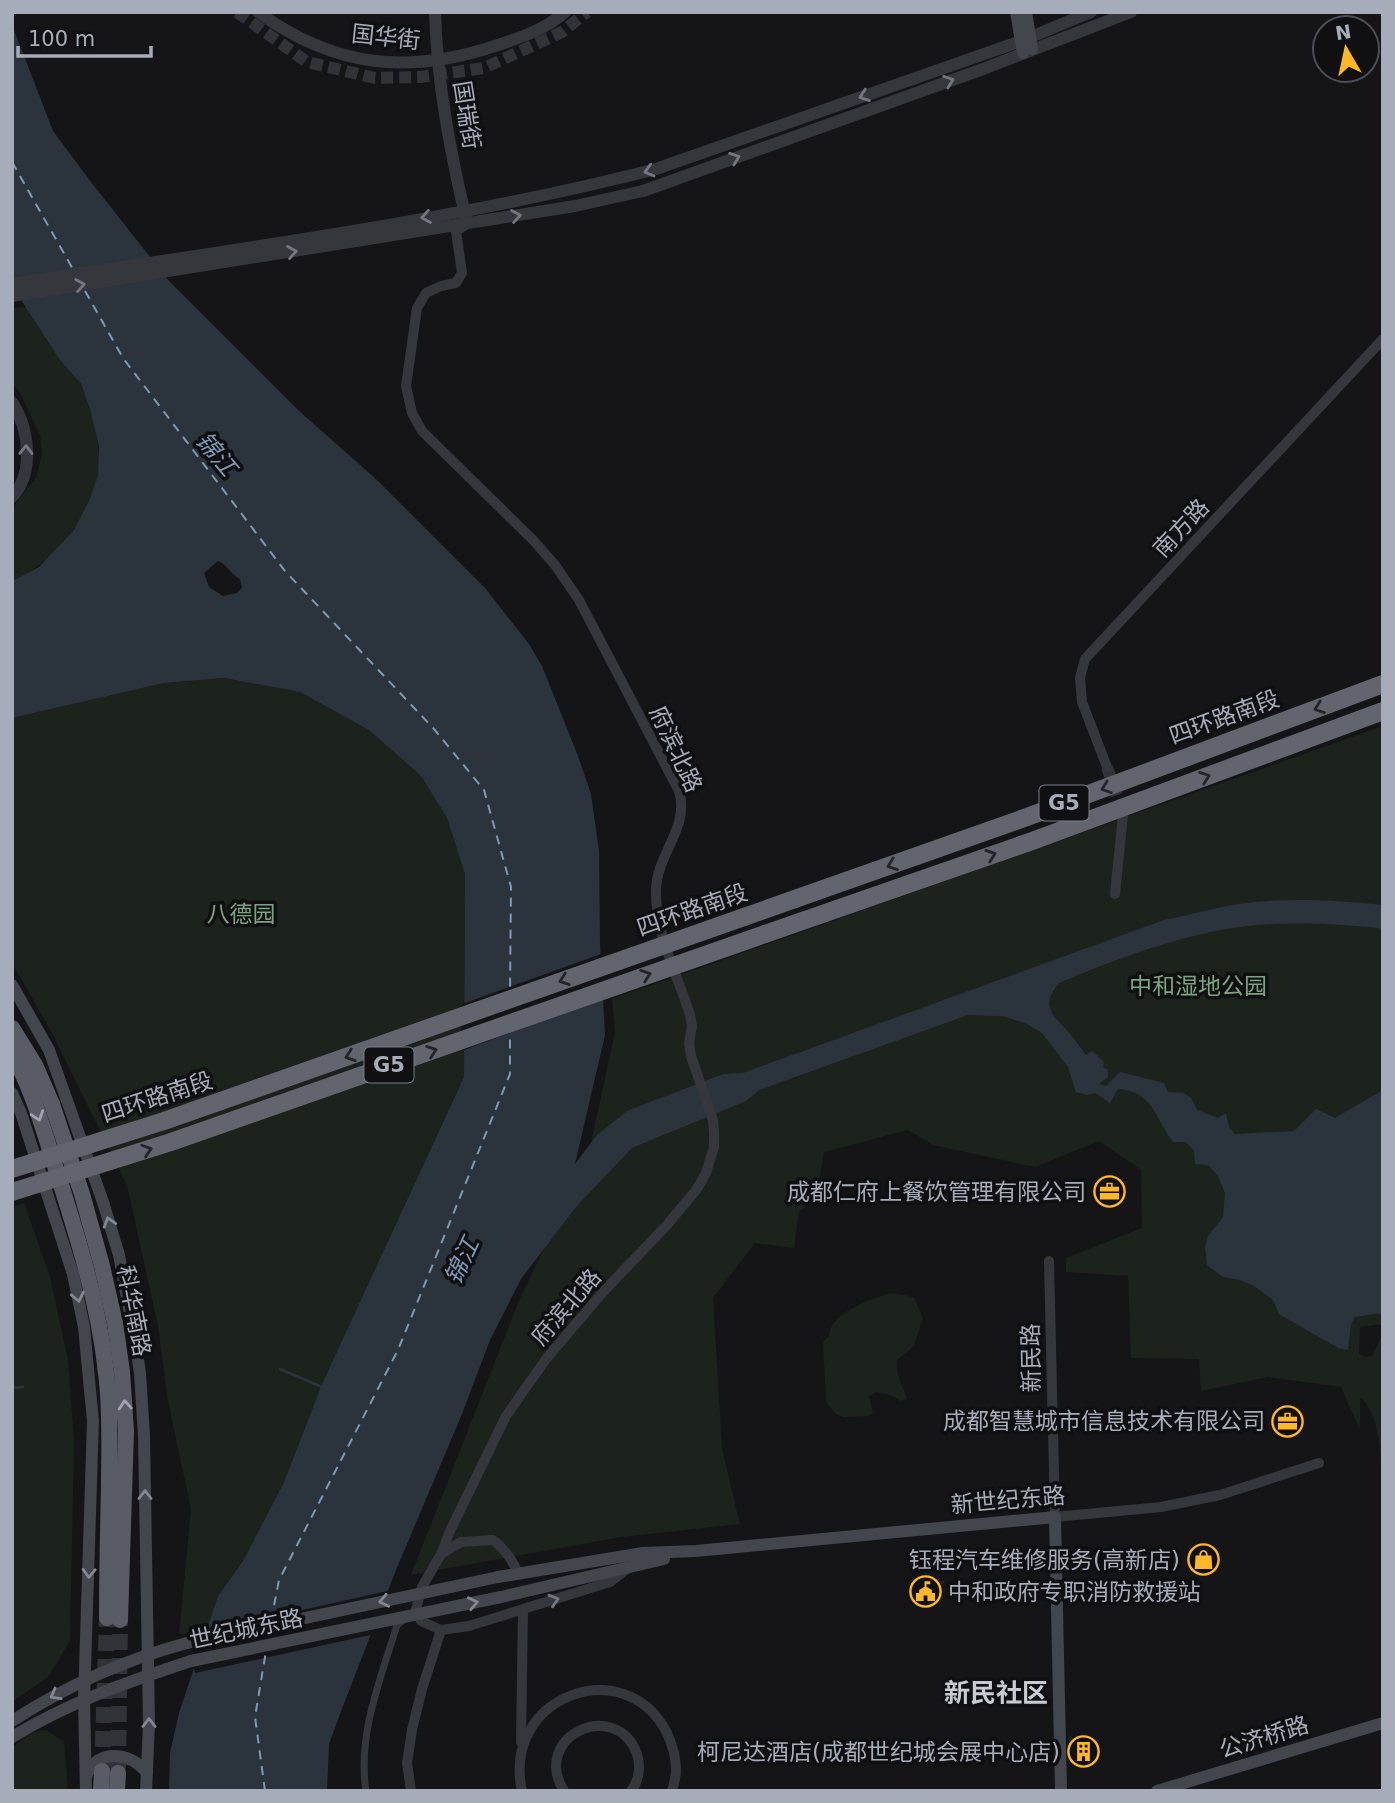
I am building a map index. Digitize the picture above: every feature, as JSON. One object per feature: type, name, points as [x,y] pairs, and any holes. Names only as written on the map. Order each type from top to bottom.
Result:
[{"type":"highway","name":"四环路南段","points":[[12,1169],[164,1121],[1027,817],[1383,684]]},
{"type":"highway","name":"四环路南段","points":[[12,1192],[171,1142],[1035,840],[1383,711]]},
{"type":"highway","name":"科华南路","points":[[12,1028],[35,1065],[82,1195],[99,1254],[122,1372],[126,1431],[113,1619],[107,1374],[87,1272],[36,1109],[21,1068],[12,1053]]},
{"type":"highway","points":[[101,1791],[110,1772],[117,1791]]},
{"type":"main road","points":[[1016,12],[1027,45]]},
{"type":"main road","points":[[1026,12],[1027,45]]},
{"type":"main road","points":[[12,985],[50,1050],[119,1255],[140,1373],[144,1436],[149,1724],[146,1791]]},
{"type":"main road","points":[[35,1065],[76,1126]]},
{"type":"main road","points":[[12,1093],[21,1112],[72,1273],[84,1327],[93,1421],[84,1700],[85,1785]]},
{"type":"main road","points":[[93,1421],[107,1374]]},
{"type":"main road","name":"新世纪东路","points":[[498,1577],[643,1553],[695,1552],[1055,1517]]},
{"type":"main road","name":"新民路","points":[[1055,1517],[1060,1791]]},
{"type":"main road","name":"新世纪东路","points":[[501,1597],[695,1552]]},
{"type":"main road","name":"世纪城东路","points":[[12,1721],[85,1678],[147,1654],[187,1643],[498,1577]]},
{"type":"main road","name":"世纪城东路","points":[[12,1737],[52,1713],[147,1675],[191,1661],[501,1597]]},
{"type":"main road","name":"公济桥路","points":[[1157,1791],[1383,1723]]},
{"type":"main road","points":[[85,1785],[91,1765],[108,1756],[127,1757],[138,1762],[147,1772]]},
{"type":"street","name":"国华街","points":[[258,12],[283,30],[311,44],[354,58],[393,63],[437,62],[479,51],[528,35],[565,12]]},
{"type":"street","name":"国瑞街","points":[[435,12],[437,62],[449,139],[466,217]]},
{"type":"street","points":[[12,284],[192,261],[466,217],[576,206],[643,191],[1027,45],[1091,12]]},
{"type":"street","points":[[466,217],[656,169],[1131,12]]},
{"type":"street","name":"府滨北路","points":[[366,1791],[365,1748],[374,1699],[397,1625],[416,1609],[422,1587],[506,1416],[554,1350],[697,1189],[710,1163],[714,1147],[713,1120],[689,1043],[692,1026],[690,1015],[664,944],[656,905],[656,886],[664,853],[682,816],[683,804],[679,791],[579,600],[555,565],[422,431],[412,413],[406,386],[417,308],[426,293],[441,286],[456,284],[462,273],[456,232],[466,217]]},
{"type":"street","points":[[12,296],[192,261]]},
{"type":"street","name":"南方路","points":[[1107,767],[1082,702],[1080,678],[1085,659],[1383,340]]},
{"type":"street","points":[[12,402],[25,428],[27,440],[24,476],[18,491],[12,497]]},
{"type":"street","points":[[1115,894],[1123,815]]},
{"type":"street","name":"新民路","points":[[1049,1261],[1055,1517]]},
{"type":"street","name":"新世纪东路","points":[[1055,1517],[1161,1507],[1209,1497],[1319,1463]]},
{"type":"street","points":[[441,1553],[461,1542],[492,1540],[502,1546],[518,1573]]},
{"type":"street","name":"新世纪东路","points":[[441,1630],[469,1626],[610,1582],[631,1566]]},
{"type":"street","points":[[411,1791],[407,1763],[412,1730],[441,1630],[421,1621],[416,1609]]},
{"type":"street","points":[[522,1791],[518,1773],[522,1747],[523,1610]]},
{"type":"street","points":[[522,1747],[532,1724],[550,1706],[561,1700],[596,1690],[621,1694],[643,1705],[661,1722],[673,1745],[676,1769],[672,1791]]},
{"type":"street","points":[[564,1791],[556,1770],[557,1756],[563,1744],[579,1730],[599,1726],[613,1728],[625,1736],[634,1747],[639,1760],[635,1789]]},
{"type":"green space","points":[[27,307],[82,387],[96,431],[99,465],[87,509],[67,539],[41,563],[12,581],[12,508],[36,478],[42,454],[40,435],[12,382],[12,308]]},
{"type":"green space","name":"八德园","points":[[224,678],[300,692],[369,730],[421,776],[447,818],[465,874],[464,1077],[322,1384],[284,1482],[243,1561],[218,1596],[206,1634],[179,1634],[191,1509],[168,1401],[158,1326],[127,1185],[52,1033],[12,963],[12,718],[164,683]]},
{"type":"green space","name":"中和湿地公园","points":[[1383,726],[1383,1324],[1360,1327],[1359,1354],[1372,1356],[1383,1334],[1383,1461],[1376,1425],[1370,1410],[1360,1397],[1360,1430],[1341,1387],[1268,1377],[1201,1391],[1199,1359],[1131,1358],[1128,1276],[1066,1272],[1066,1258],[1142,1228],[1141,1170],[1099,1141],[1035,1167],[933,1145],[908,1130],[824,1152],[817,1195],[799,1212],[794,1248],[755,1243],[713,1298],[722,1449],[740,1524],[621,1537],[411,1575],[520,1298],[587,1161],[615,1032],[612,999]]},
{"type":"green space","points":[[24,1203],[50,1277],[68,1360],[74,1439],[70,1640],[49,1676],[12,1702],[12,1207]]},
{"type":"green space","points":[[892,1293],[914,1297],[923,1319],[913,1347],[897,1360],[898,1375],[907,1399],[901,1401],[888,1394],[875,1392],[869,1397],[873,1413],[868,1416],[843,1417],[836,1414],[826,1402],[823,1342],[829,1336],[836,1320],[844,1314]]},
{"type":"green space","points":[[46,1730],[64,1742],[68,1791],[12,1791],[12,1747],[33,1732]]},
{"type":"water","name":"锦江","points":[[12,25],[53,131],[169,281],[298,410],[377,480],[485,588],[529,644],[542,666],[591,794],[599,851],[605,1035],[575,1164],[597,1135],[627,1111],[723,1074],[743,1073],[1164,920],[1232,905],[1268,901],[1383,905],[1383,929],[1299,923],[1220,930],[1137,953],[1059,983],[1049,1001],[1054,1016],[1086,1055],[1092,1051],[1104,1062],[1103,1067],[1108,1070],[1108,1077],[1099,1084],[1106,1086],[1120,1072],[1164,1083],[1168,1092],[1184,1093],[1191,1098],[1197,1110],[1218,1118],[1226,1113],[1229,1127],[1235,1134],[1294,1131],[1316,1109],[1335,1118],[1383,1090],[1383,1313],[1355,1317],[1351,1324],[1348,1350],[1338,1348],[1279,1314],[1273,1300],[1254,1286],[1223,1277],[1207,1265],[1205,1247],[1208,1236],[1223,1217],[1225,1193],[1218,1176],[1208,1165],[1195,1164],[1194,1151],[1186,1142],[1173,1142],[1152,1107],[1139,1095],[1118,1089],[1110,1103],[1095,1093],[1087,1095],[1076,1092],[1068,1067],[1042,1033],[1025,1023],[1003,1016],[968,1015],[759,1090],[746,1101],[632,1148],[576,1207],[521,1279],[490,1340],[343,1706],[329,1744],[327,1791],[169,1791],[170,1753],[179,1713],[218,1596],[243,1561],[284,1482],[322,1384],[464,1077],[465,874],[447,818],[421,776],[369,730],[300,692],[224,678],[164,683],[12,718],[12,581],[39,567],[74,530],[98,476],[99,446],[81,384],[60,360],[12,286]],"holes":[[[218,561],[240,579],[242,588],[237,593],[223,596],[209,587],[204,573]]]},
{"type":"pier","points":[[604,953],[607,997],[461,1051],[462,1004]]},
{"type":"pier","points":[[392,1590],[375,1634],[195,1673],[192,1663],[203,1632]]},
{"type":"waterway","points":[[280,1369],[322,1387]]},
{"type":"waterway","points":[[12,1388],[23,1387]]},
{"type":"ferry route","points":[[12,162],[74,271]]},
{"type":"ferry route","points":[[85,291],[123,358],[285,571],[434,729],[484,790],[511,887],[510,990]]},
{"type":"ferry route","points":[[271,1621],[279,1580],[398,1350],[510,1074],[510,1031]]},
{"type":"ferry route","points":[[265,1791],[255,1717],[266,1651]]},
{"type":"tunnel","points":[[237,12],[307,62],[375,78],[420,77],[484,68],[562,32],[587,12]]},
{"type":"tunnel","points":[[1107,767],[1123,813]]},
{"type":"tunnel","points":[[102,1771],[107,1618]]},
{"type":"tunnel","points":[[118,1770],[120,1620]]},
{"type":"place","name":"成都仁府上餐饮管理有限公司","points":[[1109,1192]]},
{"type":"place","name":"成都智慧城市信息技术有限公司","points":[[1288,1421]]},
{"type":"place","name":"钰程汽车维修服务(高新店)","points":[[1203,1560]]},
{"type":"place","name":"中和政府专职消防救援站","points":[[925,1592]]},
{"type":"place","name":"柯尼达酒店(成都世纪城会展中心店)","points":[[1083,1752]]},
{"type":"district","name":"新民社区","points":[[996,1693]]}]
